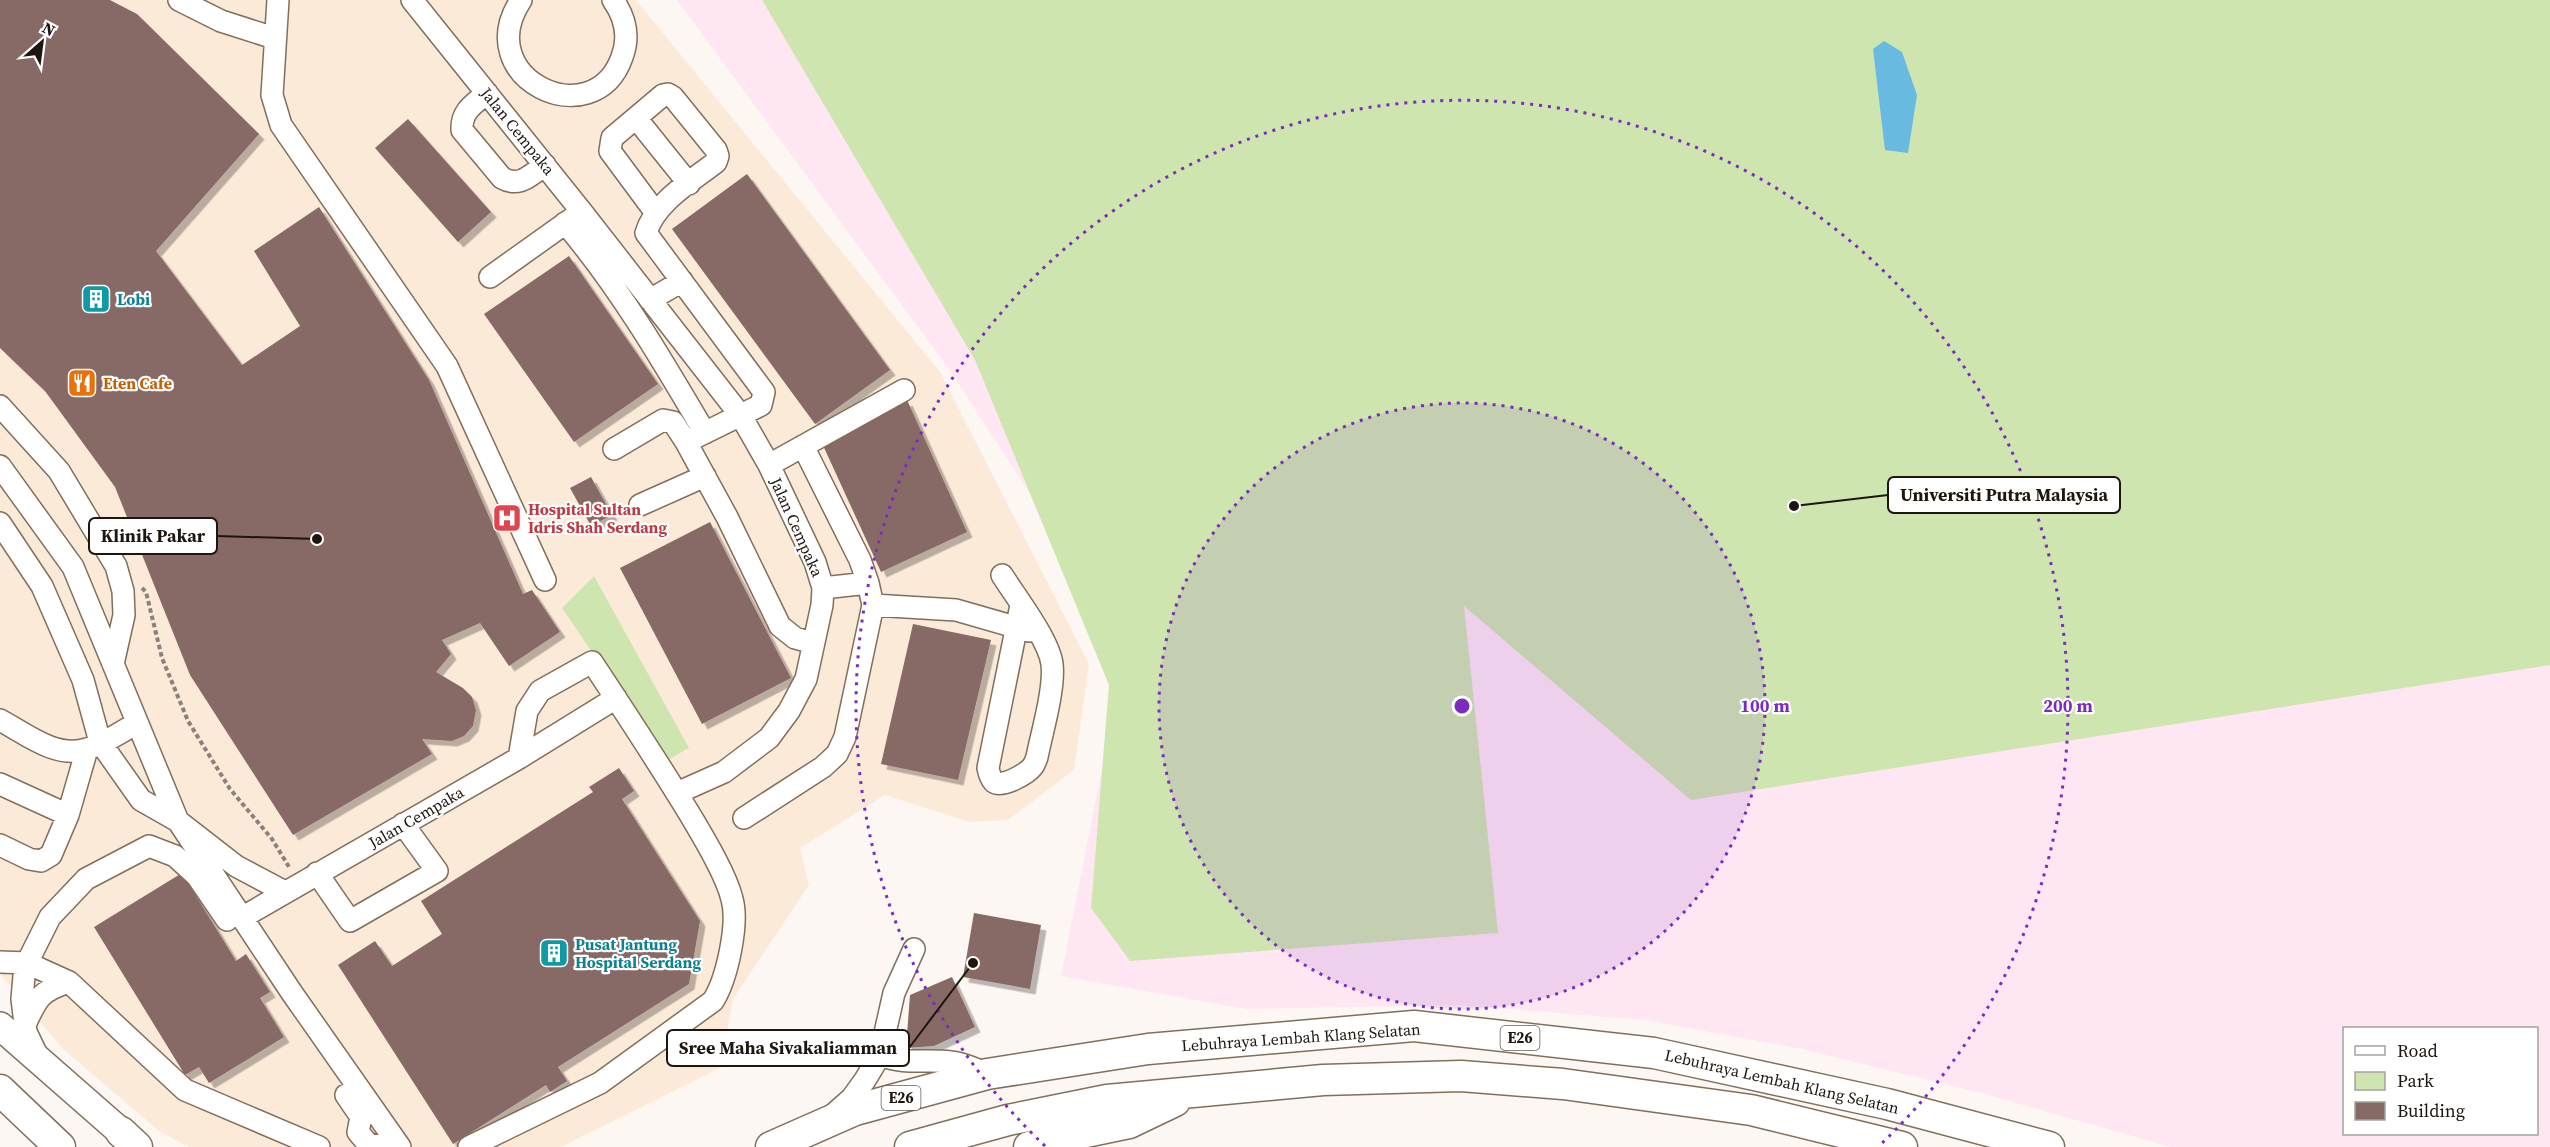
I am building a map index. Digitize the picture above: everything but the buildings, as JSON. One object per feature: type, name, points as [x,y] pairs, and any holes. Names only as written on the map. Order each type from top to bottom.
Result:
[{"type":"highway","name":"Lebuhraya Lembah Klang Selatan","points":[[771,1147],[855,1110],[987,1074],[1148,1049],[1414,1026],[1654,1053],[1887,1104],[2049,1147]]},
{"type":"highway","points":[[910,1147],[1008,1120],[1107,1100],[1323,1080],[1461,1076],[1563,1084],[1751,1110],[1898,1146]]},
{"type":"highway","points":[[0,1090],[60,1147]]},
{"type":"highway","points":[[1029,1147],[1062,1137],[1129,1123],[1194,1092]]},
{"type":"highway","points":[[0,1110],[31,1147]]},
{"type":"main road","points":[[13,1025],[42,1065],[129,1140]]},
{"type":"street","points":[[179,0],[221,21],[274,38]]},
{"type":"street","points":[[278,0],[272,95],[281,125],[447,366],[545,580]]},
{"type":"street","name":"Jalan Cempaka","points":[[412,0],[544,165],[574,217],[650,300],[741,416],[769,465],[815,562],[823,588],[822,605],[806,679],[789,711],[769,738],[724,772],[677,793]]},
{"type":"street","points":[[521,0],[512,13],[508,33],[510,54],[520,72],[535,86],[554,94],[574,95],[600,85],[619,66],[625,48],[626,30],[621,12],[613,0]]},
{"type":"street","points":[[487,93],[466,112],[462,120],[462,130],[502,178],[511,183],[520,182],[544,165]]},
{"type":"street","points":[[656,213],[610,151],[609,143],[663,95],[668,94],[681,106],[716,150],[718,156],[716,162],[656,213],[646,233],[764,392],[761,405],[695,437]]},
{"type":"street","points":[[636,118],[689,184]]},
{"type":"street","points":[[490,277],[574,217],[637,320],[695,437],[705,476],[780,626],[795,638],[813,643]]},
{"type":"street","points":[[650,300],[682,281]]},
{"type":"street","points":[[769,465],[904,390]]},
{"type":"street","points":[[0,406],[58,471],[116,566],[123,591],[124,615],[113,664]]},
{"type":"street","points":[[614,449],[663,420],[673,423],[695,437]]},
{"type":"street","points":[[744,818],[823,767],[837,754],[845,737],[873,605],[860,560],[803,446]]},
{"type":"street","points":[[0,466],[73,567],[178,820],[292,993],[396,1141],[384,1146],[368,1144],[358,1132],[361,1117],[197,876],[175,856],[149,846],[86,879],[50,917],[27,963],[22,999],[13,1025]]},
{"type":"street","points":[[640,505],[705,476]]},
{"type":"street","points":[[0,523],[42,586],[83,680],[94,746],[51,855],[41,861],[29,859],[0,845]]},
{"type":"street","points":[[1002,575],[1021,605],[1039,634],[1049,653],[1053,676],[1037,757],[1033,766],[1027,772],[1001,784],[995,783],[988,768],[1021,605]]},
{"type":"street","points":[[823,588],[868,583]]},
{"type":"street","points":[[873,605],[956,610],[1039,634]]},
{"type":"street","points":[[469,1147],[600,1083],[713,1001],[719,991],[732,944],[733,900],[706,842],[677,793],[592,663],[540,691],[527,711],[519,758]]},
{"type":"street","name":"Jalan Cempaka","points":[[243,917],[519,758],[616,698]]},
{"type":"street","points":[[0,720],[56,749],[71,752],[94,746],[137,723]]},
{"type":"street","points":[[94,746],[141,800],[178,820],[236,866],[300,883],[350,921],[437,871],[403,824]]},
{"type":"street","points":[[0,784],[68,815]]},
{"type":"street","points":[[818,1127],[852,1098],[880,1055],[894,993],[914,949]]},
{"type":"street","points":[[0,962],[27,963],[69,982],[185,1090],[320,1147]]},
{"type":"street","points":[[13,1025],[39,997],[51,988],[69,982]]},
{"type":"street","points":[[880,1055],[896,1061],[950,1062],[968,1065],[987,1074]]},
{"type":"path","points":[[116,566],[146,592],[162,658],[188,721],[230,789],[272,839],[300,883]]},
{"type":"shaded area","name":"Hospital Sultan Idris Shah Serdang","points":[[0,0],[636,0],[940,372],[1089,664],[1074,770],[1008,820],[969,822],[885,795],[800,848],[809,885],[733,999],[720,1068],[561,1147],[189,1147],[159,1131],[62,1048],[0,974]]},
{"type":"shaded area","points":[[677,0],[2550,0],[2550,1147],[2171,1147],[1981,1093],[1802,1049],[1645,1020],[1459,1005],[1246,1009],[1061,976],[1127,643],[949,369]]},
{"type":"green space","points":[[762,0],[2550,0],[2550,665],[1691,800],[1464,606],[1498,933],[1130,961],[1091,908],[1109,685],[975,360]]},
{"type":"green space","points":[[594,576],[689,748],[666,761],[562,608]]},
{"type":"water","points":[[1884,41],[1902,52],[1917,95],[1908,153],[1885,150],[1873,49]]},
{"type":"place","name":"Lobi","points":[[96,299]]},
{"type":"place","name":"Eten Cafe","points":[[82,383]]},
{"type":"place","name":"Universiti Putra Malaysia","points":[[1794,506]]},
{"type":"place","name":"Hospital Sultan Idris Shah Serdang","points":[[507,518]]},
{"type":"place","name":"Klinik Pakar","points":[[317,539]]},
{"type":"place","name":"Pusat Jantung Hospital Serdang","points":[[554,953]]},
{"type":"place","name":"Sree Maha Sivakaliamman","points":[[973,963]]}]
